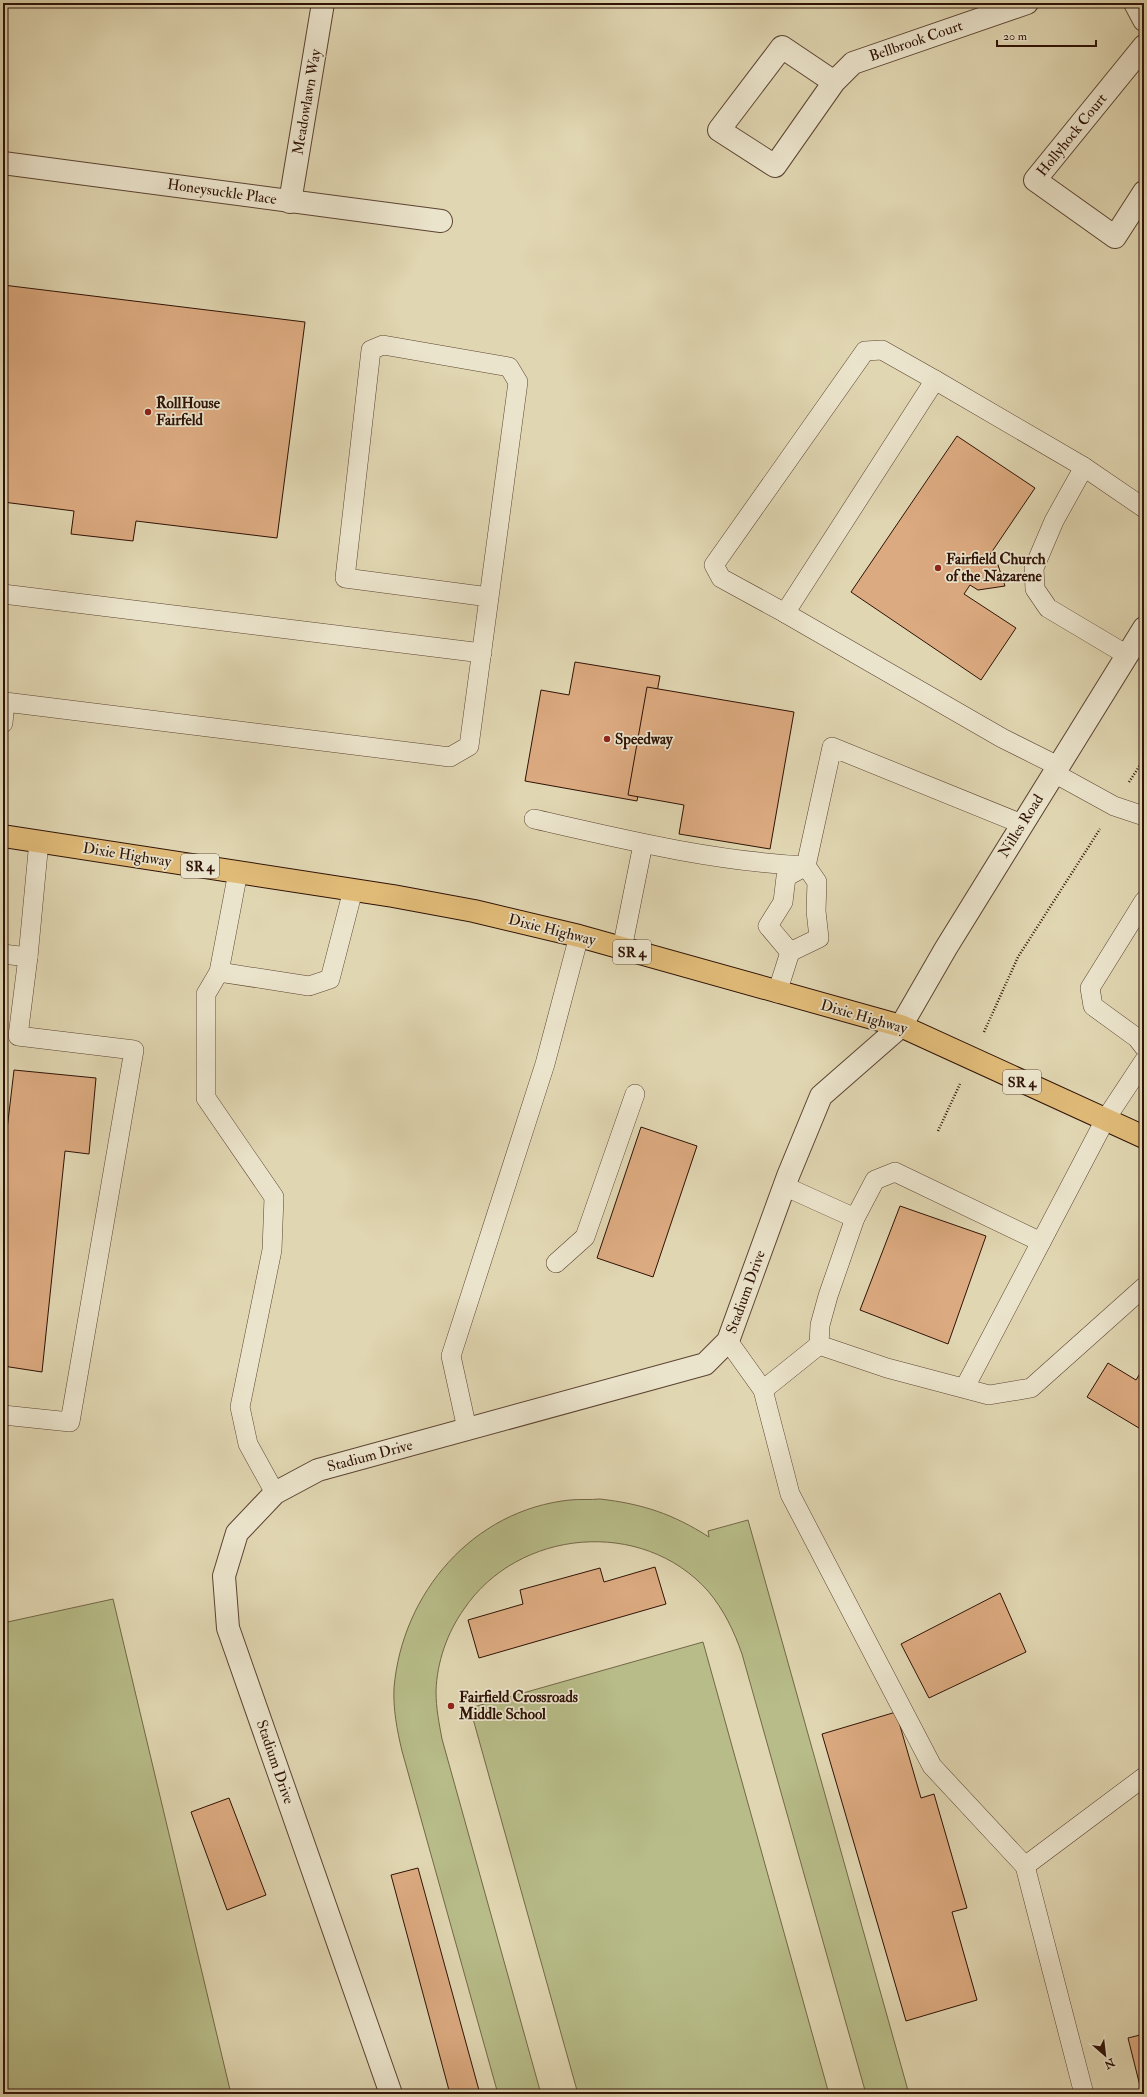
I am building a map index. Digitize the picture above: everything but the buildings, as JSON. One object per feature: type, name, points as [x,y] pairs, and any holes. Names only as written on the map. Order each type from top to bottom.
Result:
[{"type":"main road","name":"Dixie Highway","points":[[3,836],[353,890],[474,911],[579,936],[777,993],[901,1026],[1144,1138]]},
{"type":"street","name":"Meadowlawn Way","points":[[290,202],[323,3]]},
{"type":"street","name":"Bellbrook Court","points":[[834,82],[782,47],[719,130],[775,166],[834,82],[853,63],[1027,3]]},
{"type":"street","points":[[1135,3],[1144,20]]},
{"type":"street","name":"Hollyhock Court","points":[[1144,46],[1035,180],[1115,237],[1144,192]]},
{"type":"street","name":"Honeysuckle Place","points":[[3,163],[441,221]]},
{"type":"street","name":"Nilles Road","points":[[901,1026],[946,948],[1144,628]]},
{"type":"street","name":"Stadium Drive","points":[[390,2094],[228,1628],[224,1576],[237,1533],[275,1493],[318,1470],[706,1364],[728,1341],[784,1186],[821,1096],[901,1026]]},
{"type":"lane","points":[[3,724],[4,702],[450,757],[469,746],[518,382],[509,367],[383,345],[371,350],[345,578],[489,597]]},
{"type":"lane","points":[[1144,508],[1084,467],[882,350],[865,351],[714,565],[721,578],[786,613],[1056,769],[1114,806],[1144,816]]},
{"type":"lane","points":[[786,613],[935,380]]},
{"type":"lane","points":[[1084,467],[1054,521],[1034,568],[1035,590],[1048,608],[1127,655]]},
{"type":"lane","points":[[3,594],[482,653]]},
{"type":"lane","points":[[777,993],[790,952],[819,938],[816,911],[817,882],[806,866],[832,747],[1022,824]]},
{"type":"lane","points":[[534,819],[643,844],[757,864],[806,866]]},
{"type":"lane","points":[[3,1414],[70,1422],[134,1050],[18,1036],[28,957],[39,841]]},
{"type":"lane","points":[[622,949],[643,844]]},
{"type":"lane","points":[[790,952],[768,926],[783,902],[786,877],[806,866]]},
{"type":"lane","points":[[238,872],[220,972],[206,994],[206,1098],[274,1196],[272,1250],[240,1407],[248,1444],[275,1493]]},
{"type":"lane","points":[[220,972],[309,986],[330,978],[353,890]]},
{"type":"lane","points":[[1144,901],[1090,988],[1093,1006],[1137,1038],[1144,1047]]},
{"type":"lane","points":[[467,1429],[451,1356],[545,1064],[579,936]]},
{"type":"lane","points":[[3,954],[28,957]]},
{"type":"lane","points":[[965,1387],[1105,1120],[1144,1060]]},
{"type":"lane","points":[[556,1263],[585,1237],[635,1094]]},
{"type":"lane","points":[[763,1390],[819,1345],[820,1325],[824,1310],[855,1218],[875,1180],[895,1172],[1041,1242]]},
{"type":"lane","points":[[784,1186],[855,1218]]},
{"type":"lane","points":[[819,1345],[887,1368],[965,1387],[989,1395],[1030,1388],[1144,1287]]},
{"type":"lane","points":[[728,1341],[763,1390],[790,1494],[932,1766],[1025,1866],[1084,2094]]},
{"type":"lane","points":[[1025,1866],[1144,1777]]},
{"type":"path","points":[[1010,976],[1018,957],[1144,759]]},
{"type":"green space","points":[[600,1499],[616,1501],[657,1511],[683,1522],[709,1537],[708,1531],[748,1520],[909,2094],[866,2094],[742,1654],[736,1637],[724,1613],[708,1591],[681,1567],[650,1551],[616,1543],[582,1542],[548,1549],[516,1562],[487,1582],[458,1618],[444,1648],[438,1669],[436,1697],[442,1739],[541,2094],[498,2094],[400,1743],[394,1704],[394,1688],[400,1653],[411,1620],[428,1589],[449,1562],[474,1539],[503,1520],[535,1507],[570,1500]]},
{"type":"green space","points":[[113,1599],[231,2094],[3,2094],[3,1623]]},
{"type":"green space","points":[[703,1642],[829,2094],[578,2094],[470,1708]]},
{"type":"place","name":"RollHouse Fairfeld","points":[[148,412]]},
{"type":"place","name":"Fairfield Church of the Nazarene","points":[[938,568]]},
{"type":"place","name":"Speedway","points":[[607,739]]},
{"type":"place","name":"Fairfield Crossroads Middle School","points":[[451,1706]]}]
